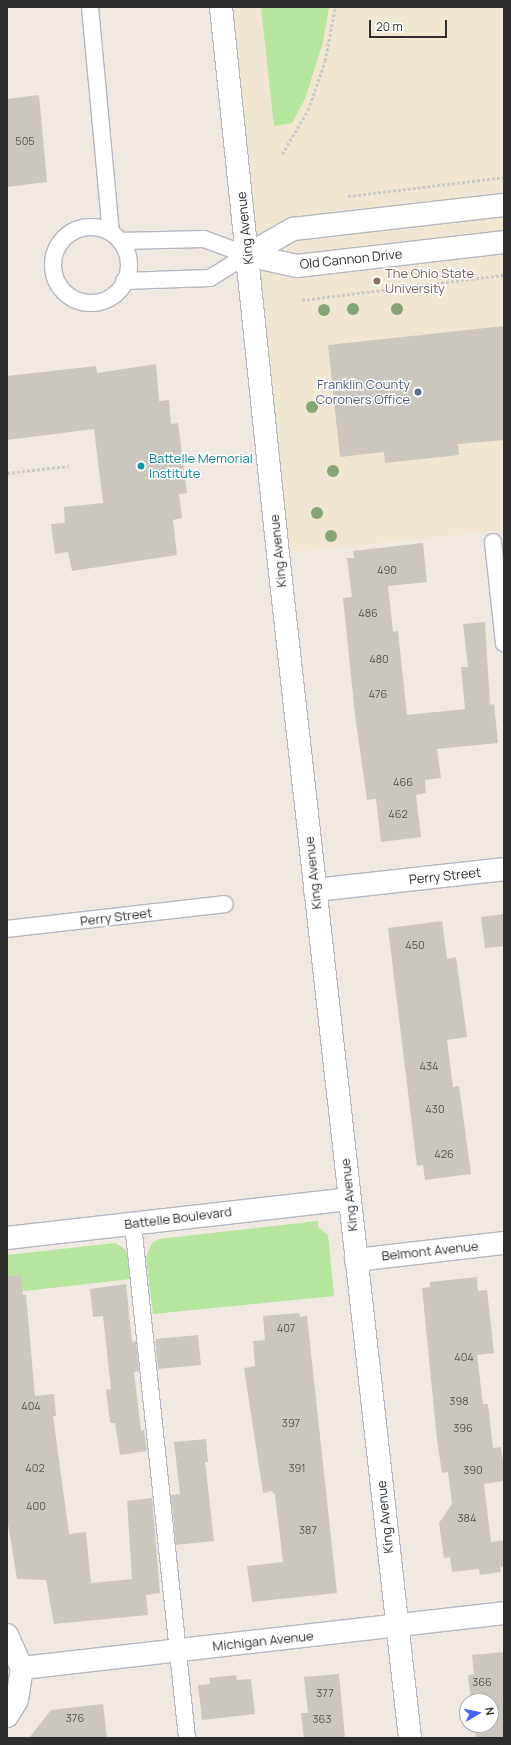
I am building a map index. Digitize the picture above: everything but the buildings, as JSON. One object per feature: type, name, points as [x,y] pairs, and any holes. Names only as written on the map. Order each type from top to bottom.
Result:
[{"type":"street","name":"King Avenue","points":[[221,7],[315,890],[410,1738]]},
{"type":"street","points":[[247,255],[293,229],[504,205]]},
{"type":"street","name":"Old Cannon Drive","points":[[247,255],[297,266],[504,242]]},
{"type":"street","name":"Perry Street","points":[[315,890],[504,869]]},
{"type":"street","name":"Battelle Boulevard","points":[[7,1238],[349,1199]]},
{"type":"street","name":"Belmont Avenue","points":[[356,1260],[504,1243]]},
{"type":"street","name":"Michigan Avenue","points":[[22,1668],[504,1613]]},
{"type":"street","points":[[7,1635],[22,1668],[17,1700],[7,1716]]},
{"type":"lane","points":[[90,7],[116,237],[128,265],[124,282],[112,296],[88,302],[66,293],[54,272],[56,248],[74,230],[93,227],[116,237],[204,239],[247,255]]},
{"type":"lane","points":[[124,282],[210,278],[247,255]]},
{"type":"lane","points":[[492,542],[504,643]]},
{"type":"lane","name":"Perry Street","points":[[7,929],[225,904]]},
{"type":"lane","points":[[133,1224],[187,1738]]},
{"type":"path","points":[[282,154],[308,110],[325,61],[335,7]]},
{"type":"path","points":[[343,197],[504,177]]},
{"type":"path","points":[[302,300],[504,275]]},
{"type":"path","points":[[7,472],[69,466]]},
{"type":"shaded area","name":"The Ohio State University","points":[[221,7],[504,7],[504,545],[502,530],[278,554]]},
{"type":"green space","points":[[261,7],[329,7],[323,42],[305,99],[292,123],[274,126]]},
{"type":"green space","points":[[318,1221],[318,1227],[328,1235],[334,1296],[153,1314],[146,1257],[152,1243],[159,1239]]},
{"type":"green space","points":[[115,1243],[126,1250],[131,1279],[7,1293],[7,1255]]},
{"type":"place","name":"The Ohio State University","points":[[377,281]]},
{"type":"place","name":"Franklin County Coroners Office","points":[[418,392]]},
{"type":"place","name":"Battelle Memorial Institute","points":[[141,466]]}]
